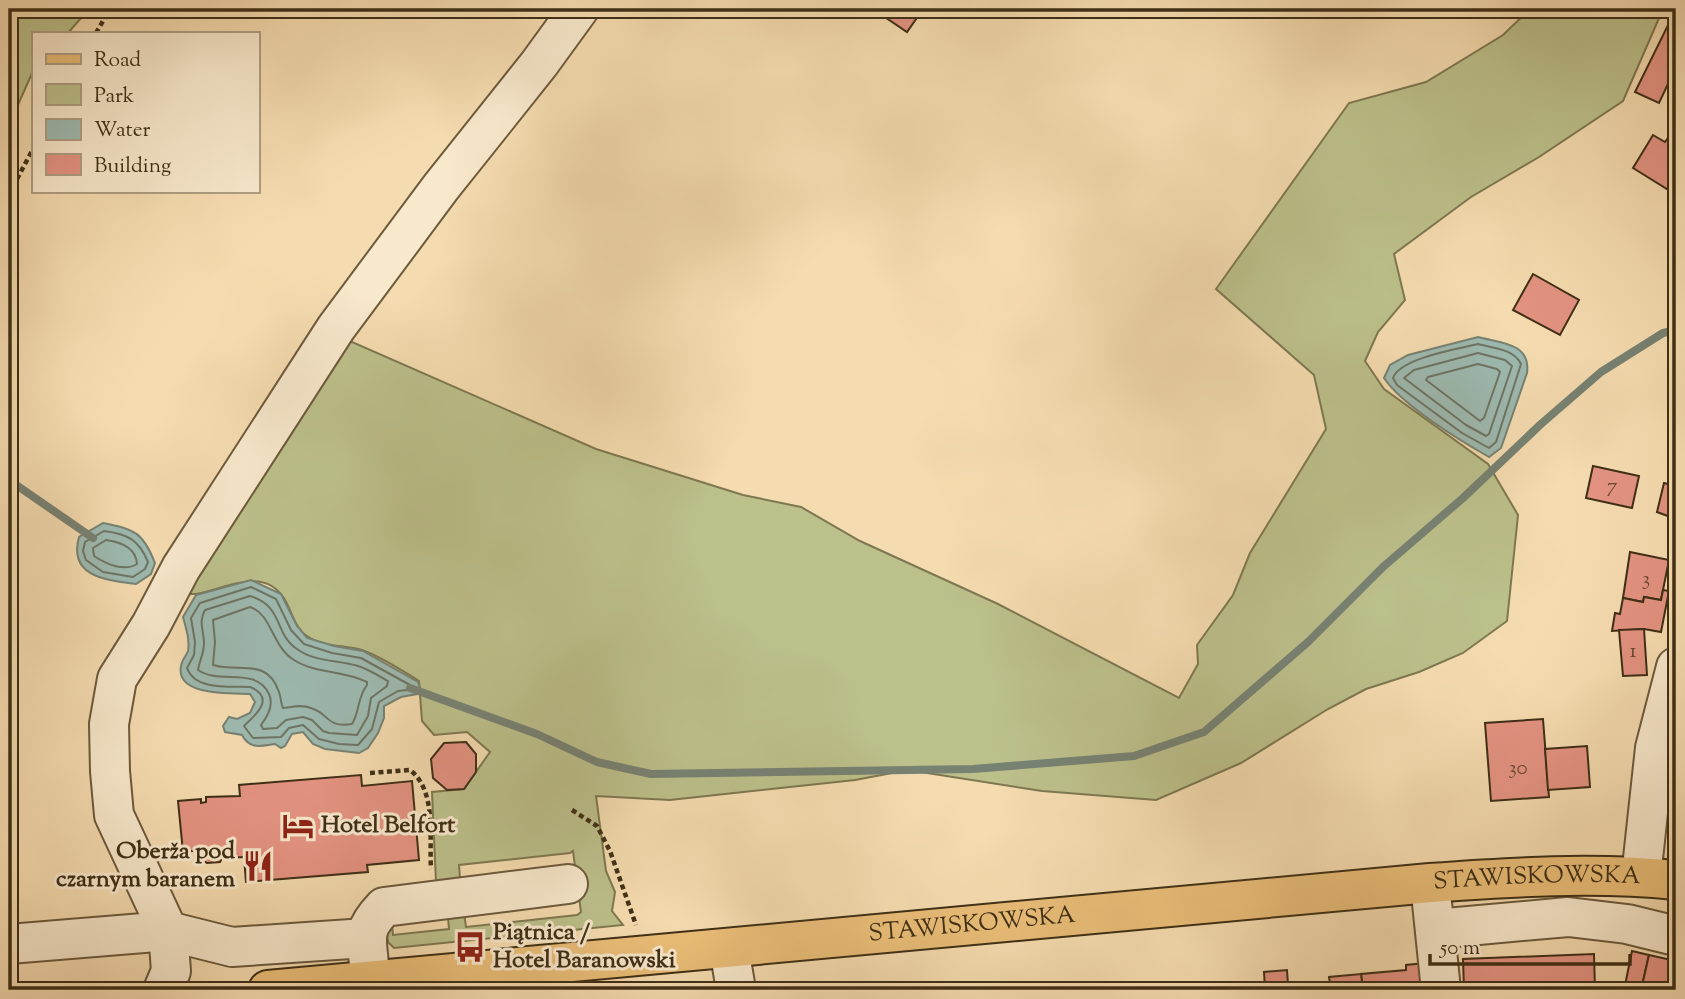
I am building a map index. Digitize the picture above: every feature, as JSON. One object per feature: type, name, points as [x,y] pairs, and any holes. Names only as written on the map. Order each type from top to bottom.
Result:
[{"type":"main road","name":"STAWISKOWSKA","points":[[268,990],[372,985],[645,956],[1430,883],[1531,876],[1647,878]]},
{"type":"street","points":[[163,990],[171,971],[168,931],[114,815],[108,724],[117,679],[151,625],[181,568],[336,328],[441,187],[539,65],[579,9]]},
{"type":"street","points":[[1614,923],[1647,878],[1655,748],[1676,667]]},
{"type":"street","points":[[1430,883],[1441,990]]},
{"type":"street","points":[[372,985],[366,938],[370,921],[384,907],[569,884]]},
{"type":"street","points":[[1435,929],[1568,918],[1614,923],[1676,936]]},
{"type":"street","points":[[9,944],[168,931],[232,947],[366,938]]},
{"type":"street","points":[[729,948],[736,990]]},
{"type":"path","points":[[97,32],[110,9]]},
{"type":"path","points":[[9,194],[32,151]]},
{"type":"path","points":[[370,773],[410,770],[419,777],[428,795],[431,875]]},
{"type":"path","points":[[572,810],[597,826],[610,851],[645,956]]},
{"type":"green space","points":[[9,9],[89,9],[69,32],[32,32],[32,73],[9,125]]},
{"type":"green space","points":[[1530,9],[1663,9],[1623,101],[1539,157],[1471,197],[1394,254],[1405,300],[1378,332],[1365,361],[1384,389],[1488,464],[1518,515],[1507,621],[1463,653],[1419,672],[1366,689],[1328,709],[1241,763],[1156,800],[1042,791],[908,770],[855,780],[670,800],[596,796],[606,871],[615,892],[612,911],[623,925],[394,948],[388,942],[385,917],[391,914],[393,935],[449,929],[447,907],[463,906],[466,927],[577,915],[581,912],[573,851],[459,865],[461,891],[436,882],[432,792],[464,789],[490,752],[467,732],[434,735],[422,721],[419,681],[369,653],[356,648],[322,643],[306,635],[297,625],[281,594],[271,586],[248,582],[189,594],[187,589],[343,338],[596,449],[743,495],[801,507],[860,541],[998,604],[1179,698],[1198,664],[1197,645],[1233,595],[1250,553],[1326,429],[1314,375],[1216,289],[1349,103],[1426,82],[1503,35]]},
{"type":"water","points":[[1478,337],[1513,346],[1524,356],[1527,363],[1527,373],[1501,448],[1489,457],[1417,410],[1384,378],[1390,365],[1408,355]]},
{"type":"water","points":[[103,523],[123,527],[141,538],[155,563],[151,574],[136,584],[102,578],[84,568],[79,561],[77,550],[79,537]]},
{"type":"water","points":[[251,580],[281,594],[297,626],[307,638],[363,651],[418,682],[420,688],[417,694],[401,697],[384,706],[384,718],[368,748],[359,753],[325,749],[313,744],[303,732],[292,734],[281,748],[275,744],[252,745],[242,735],[225,732],[223,726],[229,717],[237,719],[250,713],[255,702],[250,694],[207,691],[187,683],[182,676],[182,664],[188,651],[183,617],[196,595]]},
{"type":"building","points":[[873,9],[923,9],[907,32]]},
{"type":"building","points":[[1676,9],[1676,67],[1659,103],[1635,92]]},
{"type":"building","points":[[1653,135],[1665,142],[1670,135],[1676,139],[1676,174],[1667,189],[1633,168]]},
{"type":"building","points":[[1533,274],[1579,300],[1560,335],[1513,310]]},
{"type":"building","points":[[1593,466],[1639,476],[1632,508],[1586,498]]},
{"type":"building","points":[[1664,483],[1676,486],[1676,519],[1657,512]]},
{"type":"building","points":[[1630,552],[1669,560],[1661,600],[1644,597],[1643,602],[1623,598]]},
{"type":"building","points":[[1663,590],[1669,591],[1661,632],[1644,629],[1612,631],[1615,613],[1620,614],[1623,598],[1643,602],[1644,597],[1661,600]]},
{"type":"building","points":[[1644,629],[1647,675],[1623,676],[1619,630]]},
{"type":"building","points":[[1543,719],[1549,797],[1491,801],[1485,723]]},
{"type":"building","points":[[466,742],[476,754],[476,772],[464,789],[447,790],[433,778],[431,759],[444,743]]},
{"type":"building","points":[[1587,746],[1590,787],[1548,790],[1545,749]]},
{"type":"building","name":"Hotel Belfort","points":[[361,775],[362,786],[412,781],[419,860],[367,865],[368,872],[246,882],[244,857],[222,858],[220,862],[207,863],[204,861],[203,850],[183,852],[178,801],[201,799],[201,803],[206,802],[206,797],[240,796],[239,785]]},
{"type":"building","points":[[1632,951],[1649,955],[1641,990],[1624,990]]},
{"type":"building","points":[[1594,954],[1595,990],[1464,990],[1463,959]]},
{"type":"building","points":[[1649,955],[1676,961],[1676,990],[1641,990]]},
{"type":"building","points":[[1424,963],[1426,990],[1363,990],[1361,974],[1406,970],[1406,965]]},
{"type":"building","points":[[1287,970],[1288,985],[1330,982],[1331,990],[1265,988],[1264,972]]},
{"type":"building","points":[[1361,974],[1363,990],[1331,990],[1329,977]]},
{"type":"waterway","points":[[410,688],[537,734],[597,762],[651,774],[973,769],[1134,756],[1204,732],[1308,642],[1383,567],[1601,372],[1663,333],[1676,330]]},
{"type":"waterway","points":[[9,480],[93,538]]},
{"type":"place","name":"Hotel Belfort","points":[[298,826]]},
{"type":"place","name":"Oberža pod czarnym baranem","points":[[258,866]]},
{"type":"place","name":"Piątnica / Hotel Baranowski","points":[[470,947]]}]
